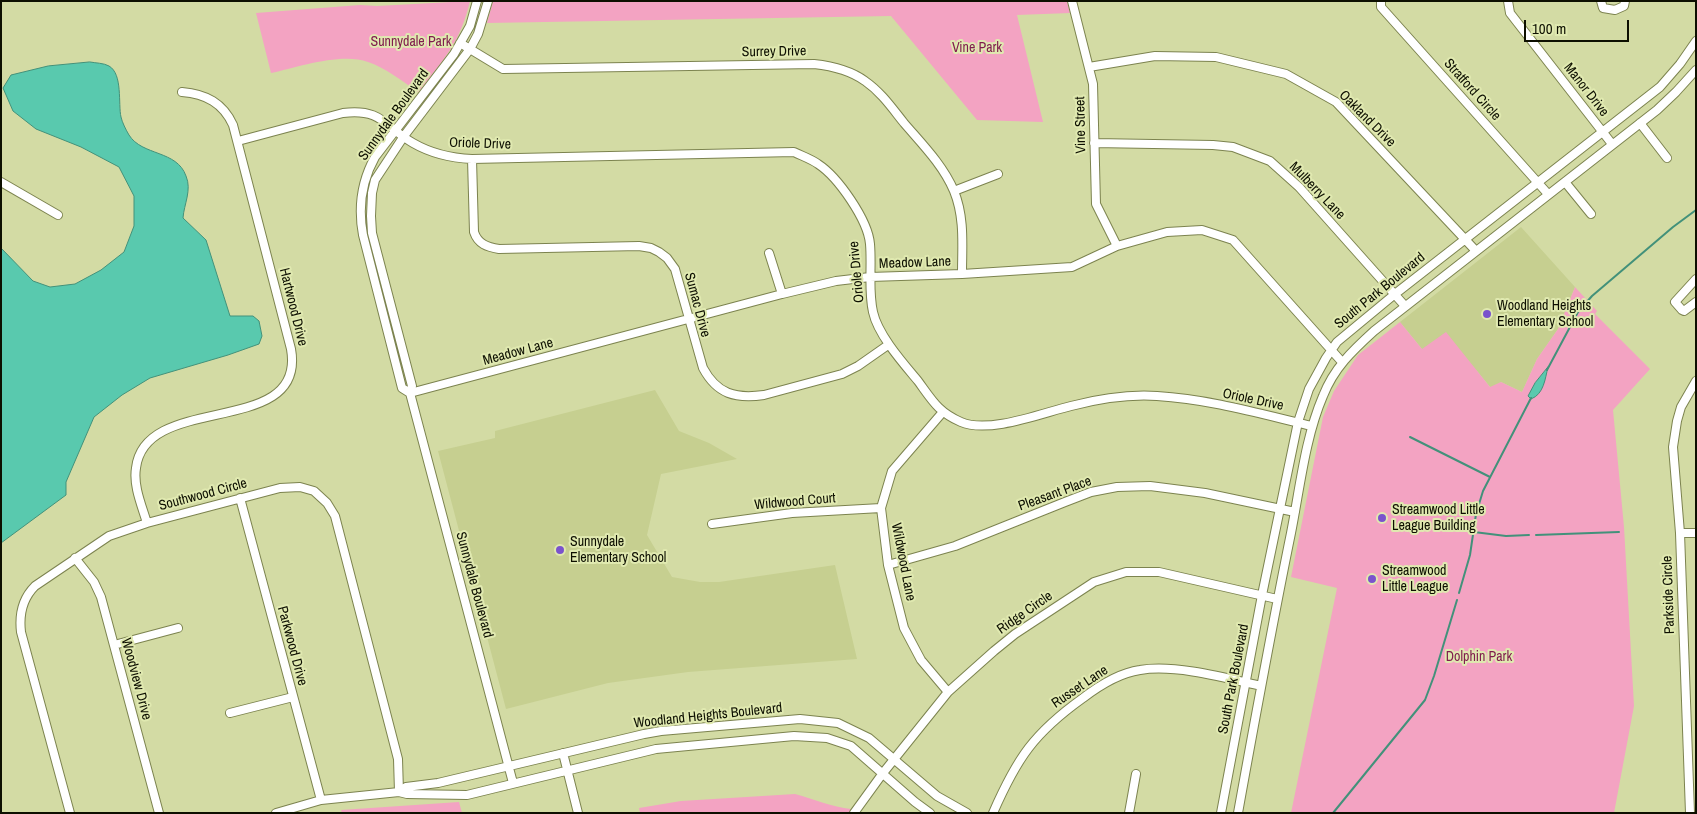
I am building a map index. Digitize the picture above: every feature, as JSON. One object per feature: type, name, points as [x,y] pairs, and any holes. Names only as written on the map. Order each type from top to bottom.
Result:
[{"type":"street","name":"Sunnydale Boulevard","points":[[410,393],[402,388],[363,235],[361,217],[362,191],[366,175],[375,157],[442,71],[460,44],[473,19],[477,1]]},
{"type":"street","name":"Sunnydale Boulevard","points":[[488,1],[478,34],[470,49],[404,136],[375,180],[370,216],[375,246],[412,386],[410,393],[513,783]]},
{"type":"street","name":"Vine Street","points":[[1072,1],[1089,67],[1094,100],[1096,204],[1117,246]]},
{"type":"street","name":"Stratford Circle","points":[[1381,1],[1381,7],[1548,194]]},
{"type":"street","name":"Manor Drive","points":[[1508,1],[1510,13],[1612,144]]},
{"type":"street","points":[[1601,1],[1603,8],[1615,10],[1624,6],[1625,1]]},
{"type":"street","name":"South Park Boulevard","points":[[1221,813],[1262,595],[1298,422],[1309,389],[1332,350],[1343,337],[1395,294],[1660,87],[1680,64],[1696,41]]},
{"type":"street","name":"Surrey Drive","points":[[460,44],[503,69],[807,64],[833,66],[856,75],[882,96],[935,159],[954,191],[963,222],[962,274]]},
{"type":"street","name":"Oakland Drive","points":[[1089,67],[1104,63],[1156,56],[1216,57],[1286,74],[1336,102],[1476,251]]},
{"type":"street","name":"South Park Boulevard","points":[[1238,813],[1277,599],[1312,426],[1323,395],[1342,362],[1374,331],[1405,306],[1665,103],[1696,70]]},
{"type":"street","name":"Hartwood Drive","points":[[147,523],[136,485],[135,472],[139,454],[149,440],[165,429],[267,400],[283,388],[291,370],[291,350],[231,120],[218,104],[200,94],[182,92]]},
{"type":"street","name":"Oriole Drive","points":[[238,141],[354,112],[378,117],[411,142],[431,152],[450,158],[794,152],[819,164],[842,187],[861,216],[870,243],[873,313],[888,345],[942,413],[963,423],[991,426],[1100,400],[1126,396],[1155,396],[1189,399],[1312,426]]},
{"type":"street","points":[[1640,123],[1667,158]]},
{"type":"street","name":"Mulberry Lane","points":[[1094,143],[1213,145],[1233,148],[1270,161],[1299,187],[1405,306]]},
{"type":"street","name":"Sumac Drive","points":[[472,159],[474,232],[482,244],[487,247],[639,246],[651,248],[664,255],[675,270],[699,359],[710,381],[720,389],[736,396],[764,395],[842,374],[888,345]]},
{"type":"street","points":[[954,191],[998,174]]},
{"type":"street","points":[[1,182],[58,215]]},
{"type":"street","points":[[1565,182],[1591,214]]},
{"type":"street","name":"Meadow Lane","points":[[410,393],[836,281],[870,277],[1029,271],[1072,267],[1117,246],[1168,232],[1202,230],[1233,240],[1342,362]]},
{"type":"street","points":[[769,253],[782,294]]},
{"type":"street","points":[[1696,278],[1675,302],[1684,311],[1696,302]]},
{"type":"street","name":"Parkside Circle","points":[[1690,813],[1680,533],[1673,463],[1675,432],[1681,407],[1696,380]]},
{"type":"street","name":"Wildwood Lane","points":[[942,413],[892,471],[881,508],[888,565],[904,628],[921,660],[948,692]]},
{"type":"street","name":"Pleasant Place","points":[[888,565],[955,546],[1091,492],[1117,487],[1150,486],[1196,492],[1295,512]]},
{"type":"street","name":"Southwood Circle","points":[[70,813],[22,636],[20,621],[24,604],[33,589],[109,536],[147,523],[280,488],[304,488],[314,491],[321,495],[333,512],[398,759],[400,792]]},
{"type":"street","name":"Parkwood Drive","points":[[240,498],[292,696],[322,800]]},
{"type":"street","name":"Wildwood Court","points":[[712,524],[792,512],[881,508]]},
{"type":"street","points":[[1680,533],[1696,533]]},
{"type":"street","name":"Woodview Drive","points":[[75,558],[96,586],[103,604],[159,813]]},
{"type":"street","name":"Ridge Circle","points":[[854,813],[883,773],[948,692],[1015,634],[1076,592],[1094,582],[1126,572],[1159,572],[1277,599]]},
{"type":"street","points":[[114,645],[178,628]]},
{"type":"street","name":"Russet Lane","points":[[993,813],[1023,754],[1043,730],[1059,715],[1108,680],[1124,674],[1156,668],[1179,670],[1261,686]]},
{"type":"street","points":[[230,713],[292,696]]},
{"type":"street","name":"Woodland Heights Boulevard","points":[[400,792],[406,788],[438,783],[661,731],[809,719],[832,722],[850,728],[869,738],[937,796],[966,813]]},
{"type":"street","name":"Woodland Heights Boulevard","points":[[276,813],[322,800],[400,792],[407,794],[466,795],[667,748],[794,736],[827,738],[854,749],[930,813]]},
{"type":"street","points":[[563,753],[578,813]]},
{"type":"street","points":[[1129,813],[1136,774]]},
{"type":"shaded area","name":"Woodland Heights Elementary School","points":[[1521,227],[1575,287],[1558,329],[1537,359],[1522,392],[1501,382],[1491,388],[1477,371],[1422,349],[1400,322]]},
{"type":"shaded area","name":"Sunnydale Elementary School","points":[[655,390],[679,431],[709,443],[737,459],[661,474],[647,535],[672,577],[700,582],[719,582],[835,565],[857,659],[688,672],[608,683],[506,709],[438,451],[495,438],[495,431]]},
{"type":"green space","name":"Sunnydale Park","points":[[470,1],[462,28],[450,50],[418,92],[394,75],[368,62],[357,59],[320,62],[271,73],[256,13],[360,5],[377,6]]},
{"type":"green space","name":"Vine Park","points":[[493,1],[1067,1],[1070,13],[1017,15],[1043,122],[977,120],[891,16],[487,23]]},
{"type":"green space","name":"Dolphin Park","points":[[1575,287],[1597,311],[1595,314],[1650,369],[1613,410],[1624,527],[1634,706],[1614,813],[1291,813],[1337,588],[1291,577],[1323,417],[1334,391],[1358,355],[1400,322],[1422,349],[1446,332],[1490,387],[1501,382],[1522,392],[1537,359],[1558,329]]},
{"type":"green space","points":[[795,794],[830,805],[851,809],[849,813],[640,813],[639,808],[681,801]]},
{"type":"green space","points":[[459,802],[462,813],[342,813],[341,810]]},
{"type":"water","points":[[90,62],[107,65],[113,70],[118,82],[120,111],[124,126],[135,142],[142,147],[167,157],[182,168],[188,181],[183,218],[206,240],[230,316],[253,316],[259,321],[262,336],[259,344],[150,378],[122,395],[94,417],[66,482],[66,495],[1,543],[1,248],[33,281],[50,287],[75,284],[101,270],[124,252],[134,226],[134,196],[119,167],[81,147],[36,129],[13,111],[3,88],[11,75],[48,66]]},
{"type":"water","points":[[1548,367],[1545,381],[1539,394],[1531,399],[1528,396],[1535,383]]},
{"type":"waterway","points":[[1547,370],[1578,312],[1592,296],[1673,227],[1696,210]]},
{"type":"waterway","points":[[1459,593],[1470,555],[1476,514],[1483,491],[1531,398]]},
{"type":"waterway","points":[[1410,437],[1490,477]]},
{"type":"waterway","points":[[1474,532],[1506,536],[1529,535]]},
{"type":"waterway","points":[[1536,535],[1619,532]]},
{"type":"waterway","points":[[1333,813],[1425,700],[1457,600]]},
{"type":"place","name":"Woodland Heights Elementary School","points":[[1487,314]]},
{"type":"place","name":"Streamwood Little League Building","points":[[1382,518]]},
{"type":"place","name":"Sunnydale Elementary School","points":[[560,550]]},
{"type":"place","name":"Streamwood Little League","points":[[1372,579]]}]
